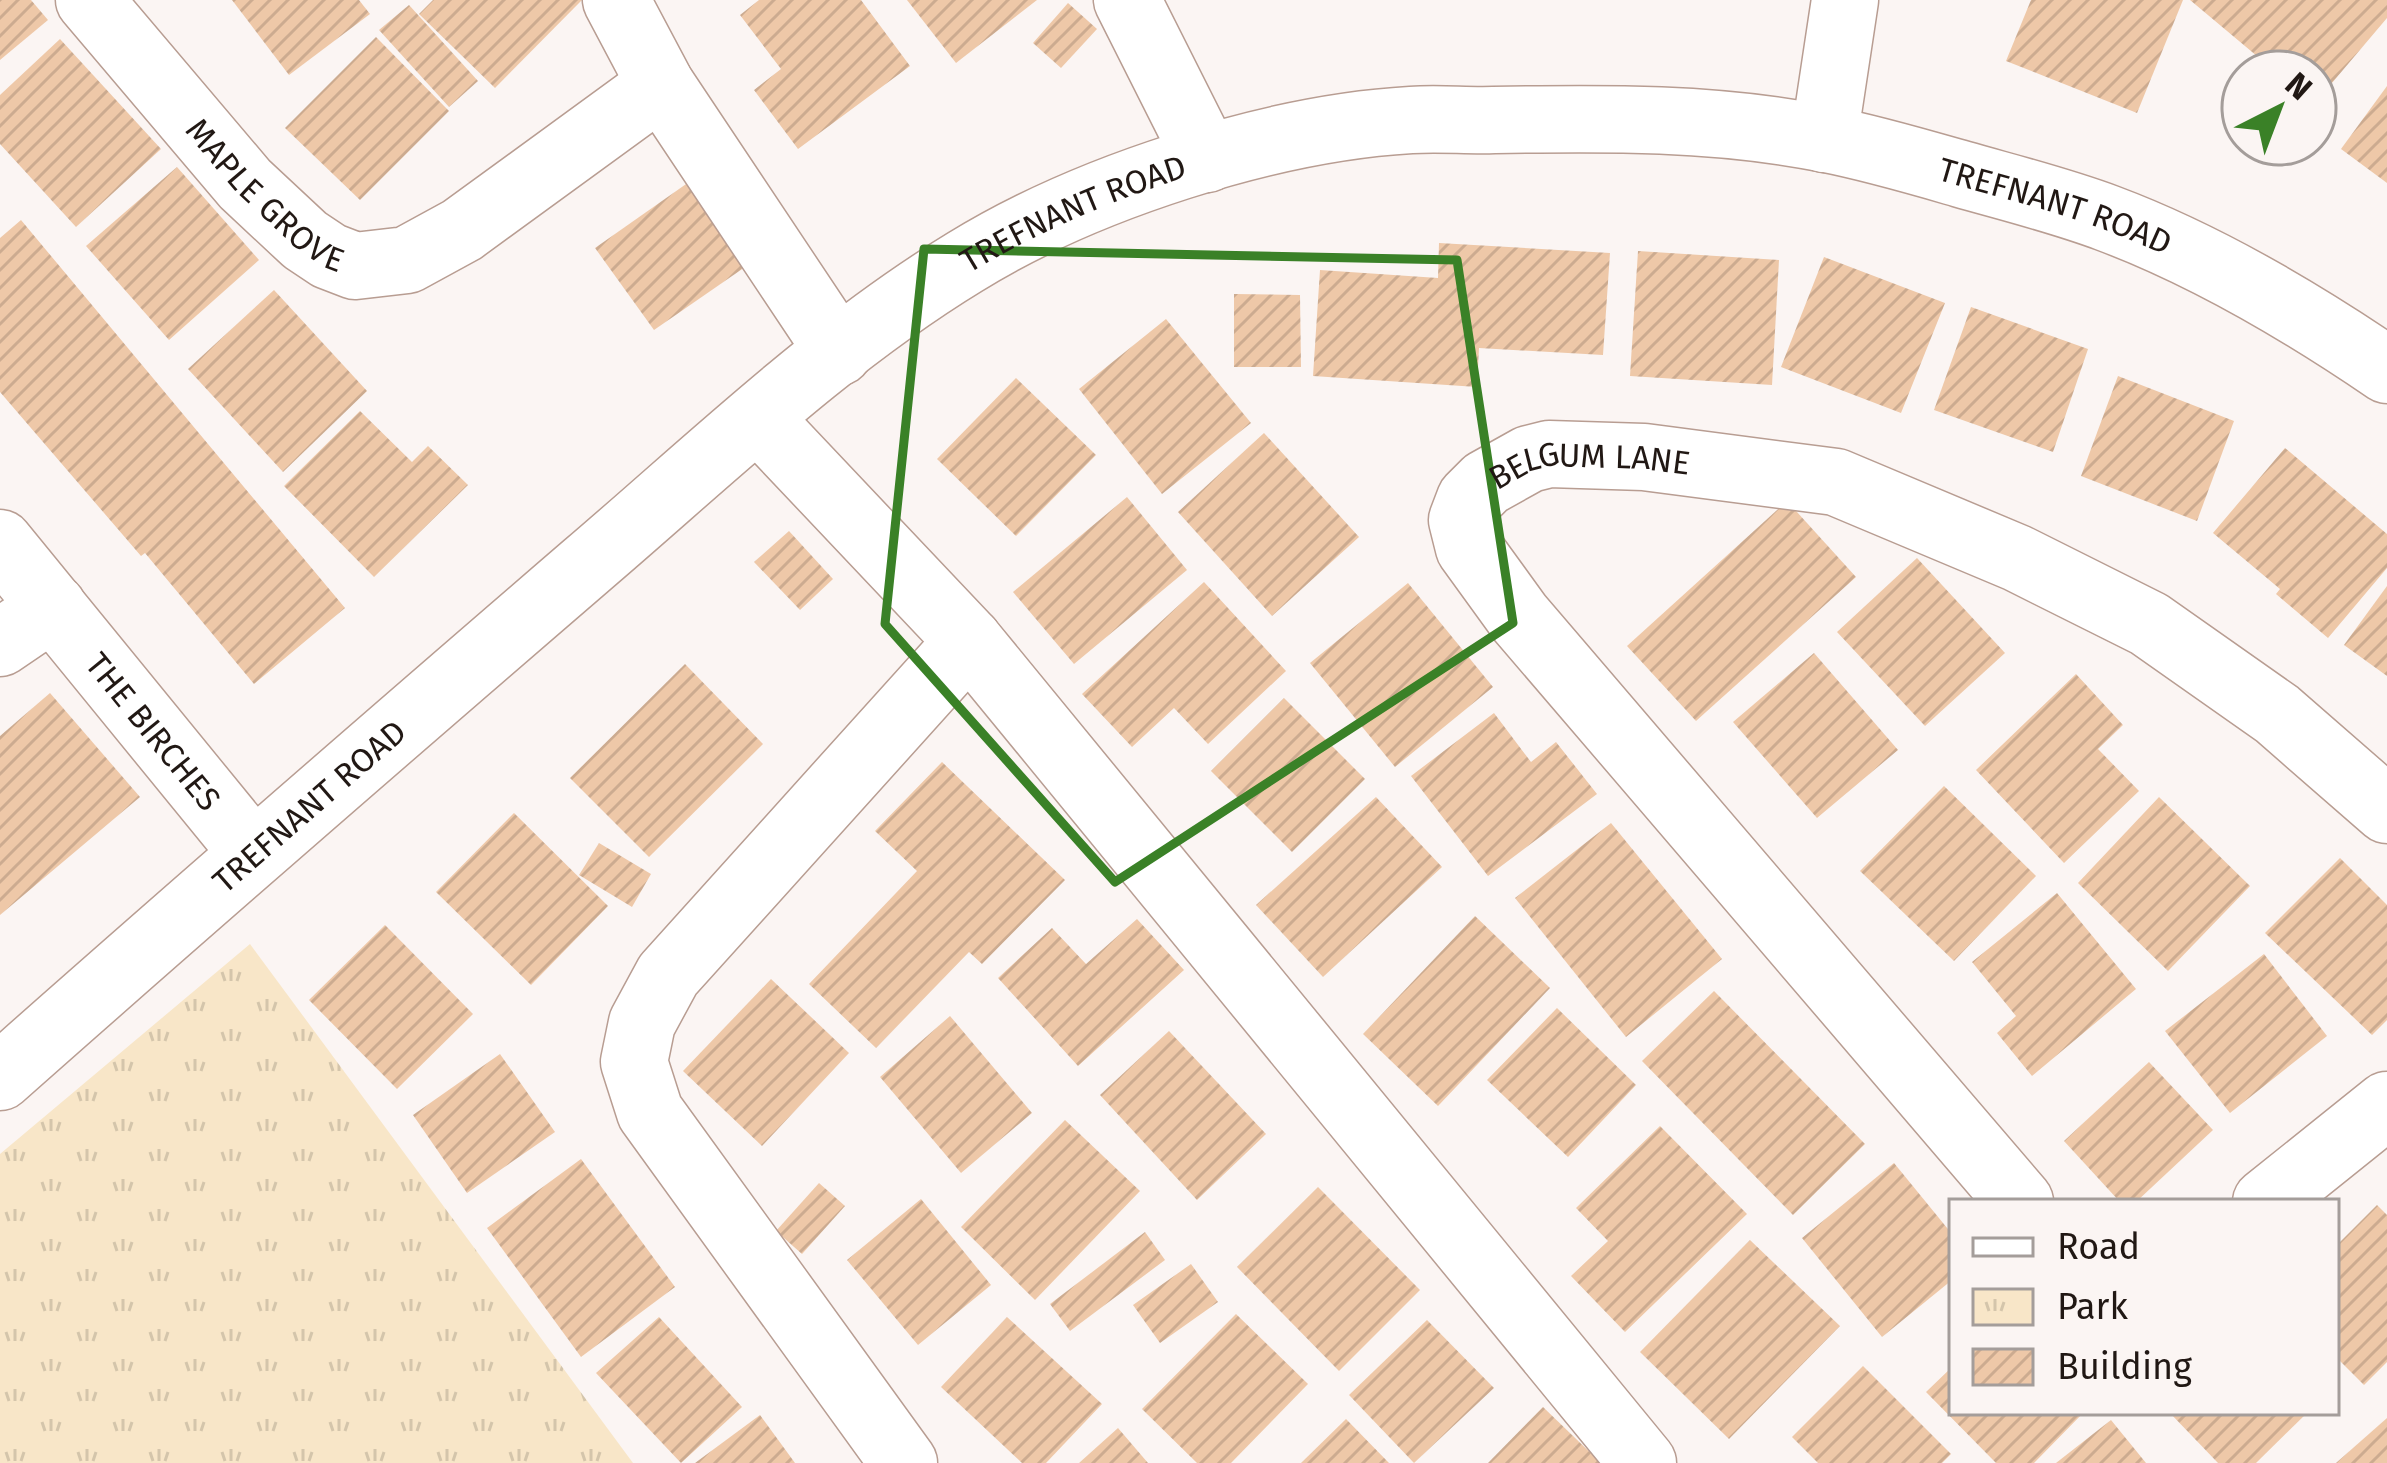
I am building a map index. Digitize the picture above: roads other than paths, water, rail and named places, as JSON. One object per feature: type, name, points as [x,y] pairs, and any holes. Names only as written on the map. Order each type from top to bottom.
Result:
[{"type":"street","name":"MAPLE GROVE","points":[[89,0],[245,184],[305,240],[355,266],[407,260],[462,230],[661,85]]},
{"type":"street","points":[[616,0],[661,85],[839,352]]},
{"type":"street","points":[[1127,0],[1208,159]]},
{"type":"street","points":[[1824,139],[1845,0]]},
{"type":"street","name":"TREFNANT ROAD","points":[[0,1077],[253,853],[839,352],[962,263],[1021,231],[1147,178],[1208,159],[1291,138],[1408,120],[1653,120],[1824,139],[2035,193],[2108,218],[2240,280],[2387,370]]},
{"type":"street","points":[[758,418],[969,641],[1643,1463]]},
{"type":"street","name":"BELGUM LANE","points":[[2017,1199],[1519,617],[1469,548],[1462,520],[1470,499],[1512,466],[1549,454],[1644,457],[1836,482],[2017,558],[2149,624],[2277,714],[2387,809]]},
{"type":"street","name":"THE BIRCHES","points":[[0,543],[253,853]]},
{"type":"street","points":[[0,643],[53,607]]},
{"type":"street","points":[[904,1463],[650,1112],[634,1062],[642,1023],[668,975],[969,641]]},
{"type":"street","points":[[2270,1199],[2387,1105]]}]
